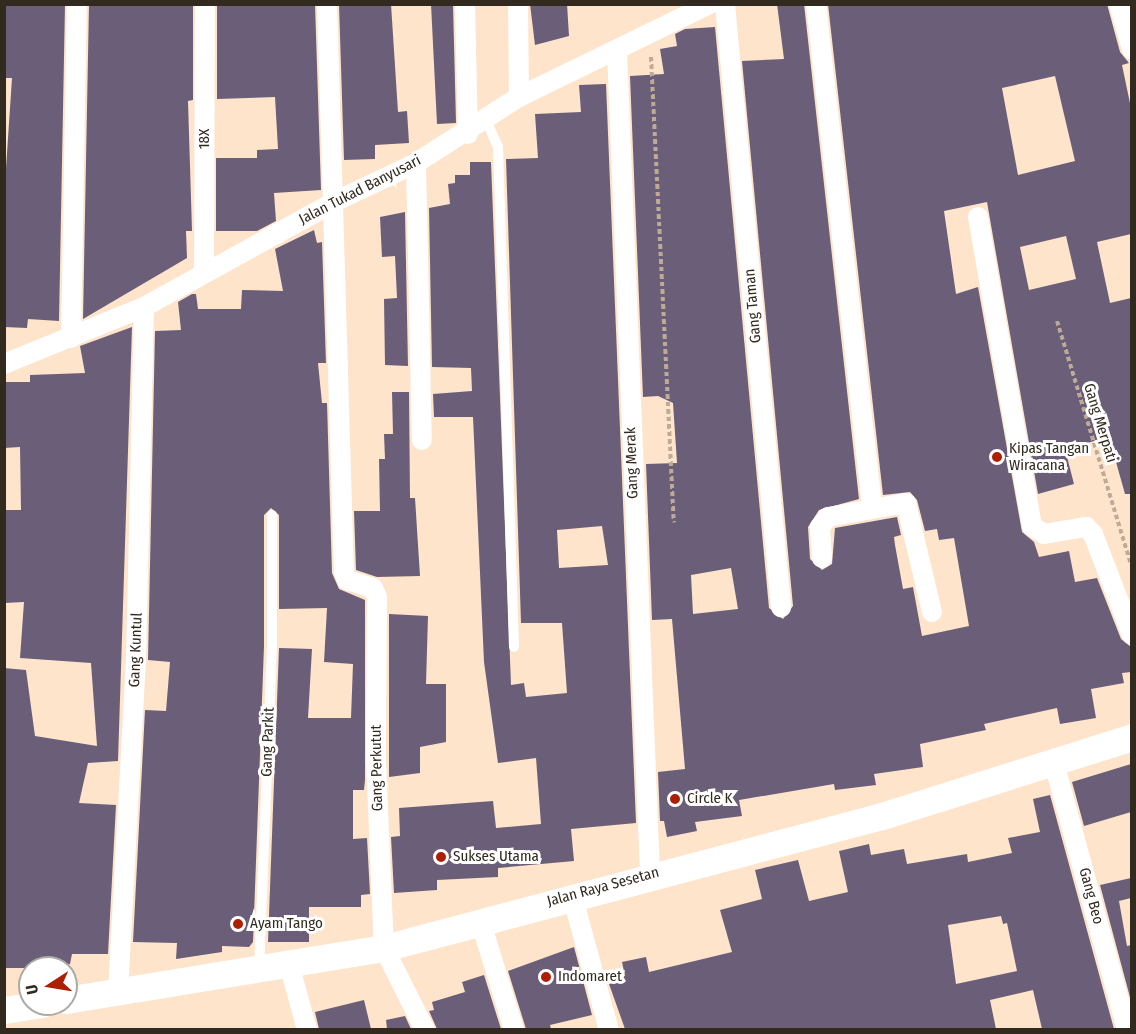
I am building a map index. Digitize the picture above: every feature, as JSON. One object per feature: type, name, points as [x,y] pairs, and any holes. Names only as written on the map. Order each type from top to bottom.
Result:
[{"type":"main road","name":"Jalan Raya Sesetan","points":[[78,998],[384,948],[572,895],[882,816],[1131,738]]},
{"type":"street","points":[[71,338],[77,4]]},
{"type":"street","name":"18X","points":[[204,273],[205,4]]},
{"type":"street","points":[[327,4],[334,202]]},
{"type":"street","points":[[465,4],[468,134]]},
{"type":"street","points":[[518,4],[519,97]]},
{"type":"street","name":"Jalan Tukad Banyusari","points":[[4,364],[144,307],[334,202],[416,163],[468,134],[519,97],[650,35],[678,12],[710,4]]},
{"type":"street","name":"Gang Taman","points":[[725,4],[782,608]]},
{"type":"street","points":[[816,4],[872,506]]},
{"type":"street","points":[[1119,4],[1131,49]]},
{"type":"street","name":"Gang Merak","points":[[617,52],[650,875]]},
{"type":"street","points":[[416,163],[422,440]]},
{"type":"street","name":"Gang Perkutut","points":[[334,202],[344,572],[347,580],[373,588],[377,597],[376,759],[384,948]]},
{"type":"street","points":[[978,217],[1032,526],[1044,534],[1086,528],[1093,534],[1131,635]]},
{"type":"street","name":"Gang Kuntul","points":[[118,992],[136,660],[144,307]]},
{"type":"street","points":[[822,558],[824,520],[872,506],[907,505],[932,612]]},
{"type":"street","name":"Gang Beo","points":[[1054,763],[1127,1029]]},
{"type":"street","points":[[572,895],[609,1029]]},
{"type":"street","points":[[480,920],[514,1029]]},
{"type":"street","points":[[384,948],[425,1029]]},
{"type":"street","points":[[289,964],[307,1029]]},
{"type":"lane","points":[[486,120],[498,147],[513,646]]},
{"type":"lane","name":"Gang Parkit","points":[[259,969],[272,646],[272,514]]},
{"type":"path","points":[[650,35],[674,522]]},
{"type":"path","name":"Gang Merpati","points":[[1057,321],[1131,565]]},
{"type":"building","points":[[65,4],[59,321],[28,319],[27,328],[4,327],[4,198],[12,78],[4,78],[4,6]]},
{"type":"building","points":[[89,4],[193,4],[193,100],[188,101],[192,231],[186,231],[187,258],[83,319]]},
{"type":"building","points":[[315,4],[321,190],[274,193],[276,221],[257,231],[216,231],[216,158],[257,158],[257,150],[278,149],[275,97],[217,99],[217,6]]},
{"type":"building","points":[[339,4],[391,4],[398,112],[407,111],[409,143],[375,145],[375,159],[344,160]]},
{"type":"building","points":[[431,4],[453,4],[456,123],[437,124]]},
{"type":"building","points":[[530,4],[567,4],[569,36],[535,45]]},
{"type":"building","points":[[777,4],[804,4],[859,499],[819,510],[808,527],[810,559],[822,570],[832,564],[835,528],[897,517],[901,535],[894,537],[903,589],[913,587],[922,636],[969,626],[954,538],[939,540],[937,529],[925,531],[917,500],[910,492],[883,495],[828,4],[1107,4],[1120,52],[1129,63],[1122,65],[1131,108],[1131,234],[1097,242],[1110,303],[1131,298],[1131,494],[1125,494],[1109,437],[1065,449],[1074,484],[1038,494],[987,202],[944,211],[956,294],[978,287],[1022,532],[1034,542],[1039,557],[1069,551],[1075,582],[1097,578],[1121,639],[1131,647],[1131,672],[1122,673],[1124,683],[1091,689],[1096,718],[1060,724],[1057,708],[984,724],[986,730],[920,744],[923,767],[874,774],[876,785],[835,790],[834,784],[739,800],[742,816],[695,822],[697,831],[667,837],[664,821],[660,821],[658,772],[685,769],[672,619],[652,620],[646,464],[677,463],[673,403],[658,396],[643,397],[630,76],[664,74],[660,49],[677,46],[675,34],[685,29],[715,27],[769,608],[783,619],[793,606],[742,61],[784,59]],"holes":[[[1055,76],[1075,161],[1018,175],[1002,88]],[[1066,236],[1076,279],[1029,290],[1020,247]],[[731,568],[738,609],[693,614],[691,575]]]},
{"type":"building","points":[[606,84],[636,823],[571,829],[574,861],[498,868],[498,877],[437,880],[437,890],[394,893],[391,837],[400,836],[399,808],[493,801],[496,828],[541,824],[536,758],[498,763],[484,662],[473,417],[434,417],[433,394],[472,391],[471,368],[432,367],[429,208],[450,204],[448,184],[455,183],[455,175],[470,175],[470,162],[491,162],[511,685],[524,683],[526,697],[567,693],[562,623],[521,623],[506,159],[538,158],[535,114],[581,112],[579,85]],"holes":[[[602,526],[608,565],[559,568],[557,530]]]},
{"type":"building","points":[[405,212],[408,366],[385,365],[384,299],[397,298],[395,256],[382,257],[380,217]]},
{"type":"building","points":[[314,230],[317,243],[322,242],[326,363],[318,363],[322,403],[327,403],[332,573],[339,589],[365,600],[365,780],[364,790],[353,790],[353,839],[367,838],[370,894],[361,895],[361,907],[309,907],[309,942],[268,942],[279,648],[312,649],[308,718],[351,718],[353,664],[324,662],[327,608],[279,609],[279,515],[271,508],[264,515],[264,646],[253,942],[249,947],[222,946],[222,952],[176,959],[177,943],[133,942],[145,710],[166,711],[170,662],[148,660],[155,331],[181,330],[178,302],[192,294],[196,294],[198,309],[241,309],[242,290],[283,291],[275,249]]},
{"type":"building","points":[[132,327],[118,761],[88,763],[79,803],[116,805],[108,954],[18,956],[18,968],[4,968],[4,668],[26,670],[35,736],[97,746],[91,663],[20,658],[24,602],[4,603],[4,510],[21,510],[20,447],[4,448],[4,382],[30,382],[30,375],[85,373],[80,346]]},
{"type":"building","points":[[392,392],[409,392],[410,498],[415,498],[420,576],[377,577],[356,570],[354,511],[380,511],[379,459],[385,459],[384,434],[393,434]]},
{"type":"building","points":[[389,614],[428,616],[426,684],[446,684],[446,742],[420,747],[420,773],[389,777]]},
{"type":"building","points":[[1131,764],[1131,812],[1084,826],[1072,782]]},
{"type":"building","points":[[1050,795],[1114,1029],[1042,1029],[1033,990],[990,1000],[996,1029],[625,1029],[608,981],[625,976],[622,962],[646,957],[649,972],[732,952],[720,910],[762,899],[755,870],[798,860],[809,901],[848,892],[839,851],[869,844],[871,855],[904,849],[907,864],[967,854],[968,862],[1012,853],[1008,838],[1040,832],[1033,799]],"holes":[[[1001,916],[1003,924],[1007,923],[1017,971],[956,984],[948,925]]]},
{"type":"building","points":[[1131,878],[1131,898],[1119,901],[1127,946],[1131,945],[1131,1001],[1100,885]]},
{"type":"building","points":[[574,947],[592,1015],[550,1025],[551,1029],[526,1029],[508,971]]},
{"type":"building","points":[[484,975],[501,1029],[437,1029],[429,1011],[434,1010],[432,1002],[465,992],[462,982]]},
{"type":"building","points":[[364,1000],[371,1029],[319,1029],[315,1012]]},
{"type":"building","points":[[405,1016],[411,1029],[387,1029],[386,1020]]},
{"type":"place","name":"Kipas Tangan Wiracana","points":[[997,457]]},
{"type":"place","name":"Circle K","points":[[675,799]]},
{"type":"place","name":"Sukses Utama","points":[[441,857]]},
{"type":"place","name":"Ayam Tango","points":[[238,924]]},
{"type":"place","name":"Indomaret","points":[[546,977]]}]
